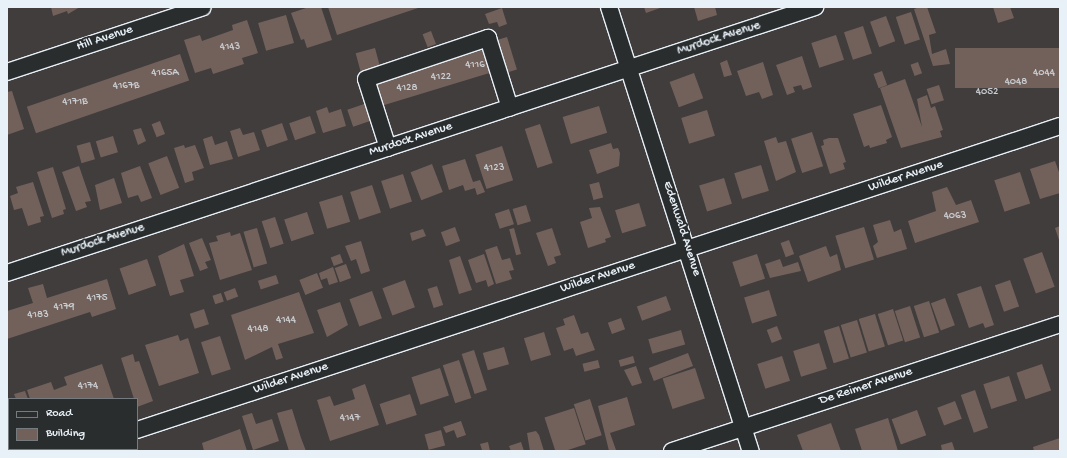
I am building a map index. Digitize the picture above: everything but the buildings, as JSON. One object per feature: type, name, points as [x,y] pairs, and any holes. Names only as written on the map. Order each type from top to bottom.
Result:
[{"type":"street","name":"Hill Avenue","points":[[7,72],[204,7]]},
{"type":"street","name":"Edenwald Avenue","points":[[609,7],[688,248],[751,451]]},
{"type":"street","name":"Murdock Avenue","points":[[7,273],[815,7]]},
{"type":"street","points":[[388,148],[366,79],[488,38],[510,108]]},
{"type":"street","name":"Wilder Avenue","points":[[138,430],[1060,126]]},
{"type":"street","name":"De Reimer Avenue","points":[[672,451],[1060,324]]}]
